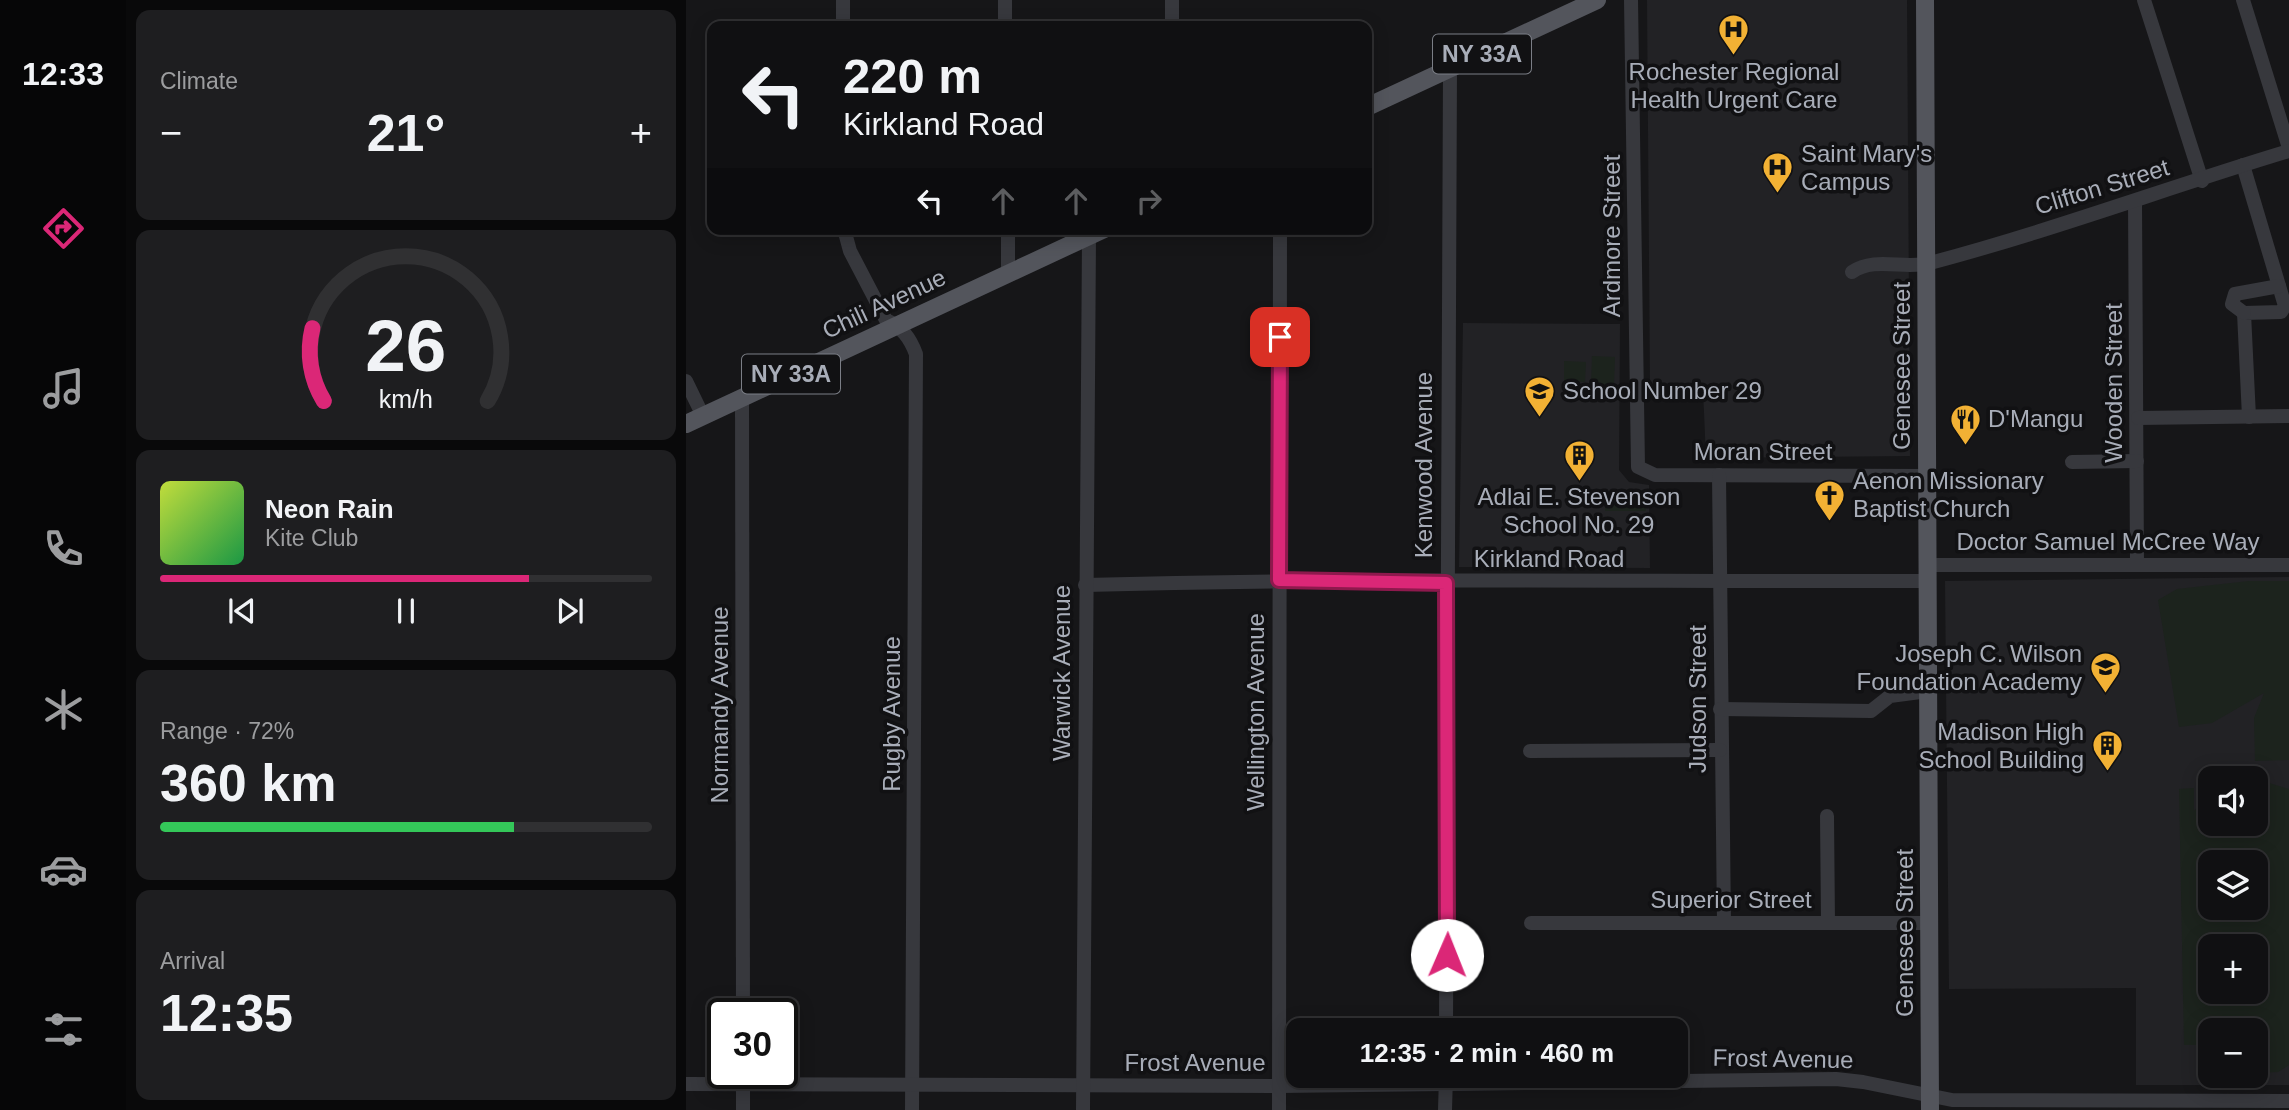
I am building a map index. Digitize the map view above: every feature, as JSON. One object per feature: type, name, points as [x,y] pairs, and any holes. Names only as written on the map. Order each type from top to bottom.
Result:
[{"type":"main road","name":"NY 33A","points":[[1372,105],[1597,0]]},
{"type":"main road","name":"Genesee Street","points":[[1925,0],[1931,1103]]},
{"type":"main road","name":"Chili Avenue","points":[[686,424],[1092,235]]},
{"type":"street","points":[[843,0],[843,21]]},
{"type":"street","points":[[1005,0],[1005,21]]},
{"type":"street","points":[[1172,0],[1172,21]]},
{"type":"street","name":"Ardmore Street","points":[[1631,0],[1636,458],[1641,470]]},
{"type":"street","points":[[2144,0],[2202,181]]},
{"type":"street","points":[[2243,0],[2289,149]]},
{"type":"street","name":"Kenwood Avenue","points":[[1446,1018],[1450,68]]},
{"type":"street","name":"Clifton Street","points":[[1852,272],[1863,265],[1926,264],[2202,181],[2289,149]]},
{"type":"street","points":[[2243,165],[2279,286],[2284,310],[2244,313],[2232,304],[2235,294],[2279,286]]},
{"type":"street","name":"Wooden Street","points":[[2135,201],[2137,565]]},
{"type":"street","name":"Rugby Avenue","points":[[846,235],[850,251],[887,320],[897,325],[910,338],[916,354],[912,1110]]},
{"type":"street","points":[[1008,235],[1008,274]]},
{"type":"street","name":"Warwick Avenue","points":[[1083,1110],[1086,585],[1096,235]]},
{"type":"street","name":"Wellington Avenue","points":[[1279,1110],[1280,235]]},
{"type":"street","points":[[2244,313],[2249,417]]},
{"type":"street","points":[[686,381],[703,416]]},
{"type":"street","name":"Normandy Avenue","points":[[742,397],[743,998]]},
{"type":"street","points":[[2138,418],[2289,416]]},
{"type":"street","points":[[2072,462],[2137,461]]},
{"type":"street","name":"Moran Street","points":[[1641,470],[1655,475],[1927,476]]},
{"type":"street","name":"Judson Street","points":[[1719,475],[1724,923]]},
{"type":"street","name":"Doctor Samuel McCree Way","points":[[1928,573],[2137,565],[2289,565]]},
{"type":"street","name":"Kirkland Road","points":[[1086,585],[1279,580],[1446,583],[1720,581],[1928,573]]},
{"type":"street","points":[[1720,709],[1871,711],[1890,696],[1928,691]]},
{"type":"street","points":[[1530,751],[1720,750]]},
{"type":"street","points":[[1827,816],[1828,923]]},
{"type":"street","name":"Superior Street","points":[[1531,923],[1930,923]]},
{"type":"street","name":"Frost Avenue","points":[[1688,1079],[1836,1079],[1863,1082],[1931,1103],[1960,1100],[2289,1101]]},
{"type":"street","name":"Frost Avenue","points":[[798,1081],[912,1084],[1286,1086]]},
{"type":"street","name":"Frost Avenue","points":[[686,1084],[707,1082]]},
{"type":"street","points":[[1445,1110],[1446,1088]]},
{"type":"street","points":[[743,1089],[743,1110]]},
{"type":"shaded area","name":"Saint Mary's Campus","points":[[1647,0],[1907,0],[1910,456],[1706,458],[1703,390],[1650,390]]},
{"type":"shaded area","name":"School Number 29","points":[[1463,323],[1620,324],[1619,470],[1629,482],[1649,485],[1650,568],[1459,567]]},
{"type":"shaded area","points":[[1592,356],[1615,357],[1614,385],[1591,384]]},
{"type":"shaded area","points":[[1564,361],[1586,362],[1585,382],[1564,381]]},
{"type":"shaded area","points":[[1646,490],[1646,511],[1605,511],[1605,491]]},
{"type":"shaded area","points":[[2289,577],[2289,1085],[2268,1085],[2268,1018],[2198,1018],[2198,1085],[2136,1085],[2136,988],[1949,989],[1945,581]]},
{"type":"shaded area","points":[[2249,581],[2289,581],[2289,760],[2255,761],[2254,718],[2264,693],[2212,723],[2179,727],[2158,600],[2177,589]]},
{"type":"shaded area","points":[[2268,783],[2289,789],[2289,1065],[2278,1072],[2268,1072],[2268,1018],[2198,1018],[2198,1047],[2184,1045],[2179,789],[2194,788],[2194,811],[2198,806],[2198,836],[2268,836]]},
{"type":"place","name":"Rochester Regional Health Urgent Care","points":[[1734,57]]},
{"type":"place","name":"Saint Mary's Campus","points":[[1778,195]]},
{"type":"place","name":"School Number 29","points":[[1540,418]]},
{"type":"place","name":"D'Mangu","points":[[1965,446]]},
{"type":"place","name":"Adlai E. Stevenson School No. 29","points":[[1579,482]]},
{"type":"place","name":"Aenon Missionary Baptist Church","points":[[1830,522]]},
{"type":"place","name":"Joseph C. Wilson Foundation Academy","points":[[2105,695]]},
{"type":"place","name":"Madison High School Building","points":[[2107,773]]},
{"type":"route","points":[[1280,337],[1279,580],[1446,583],[1447,955]]}]
